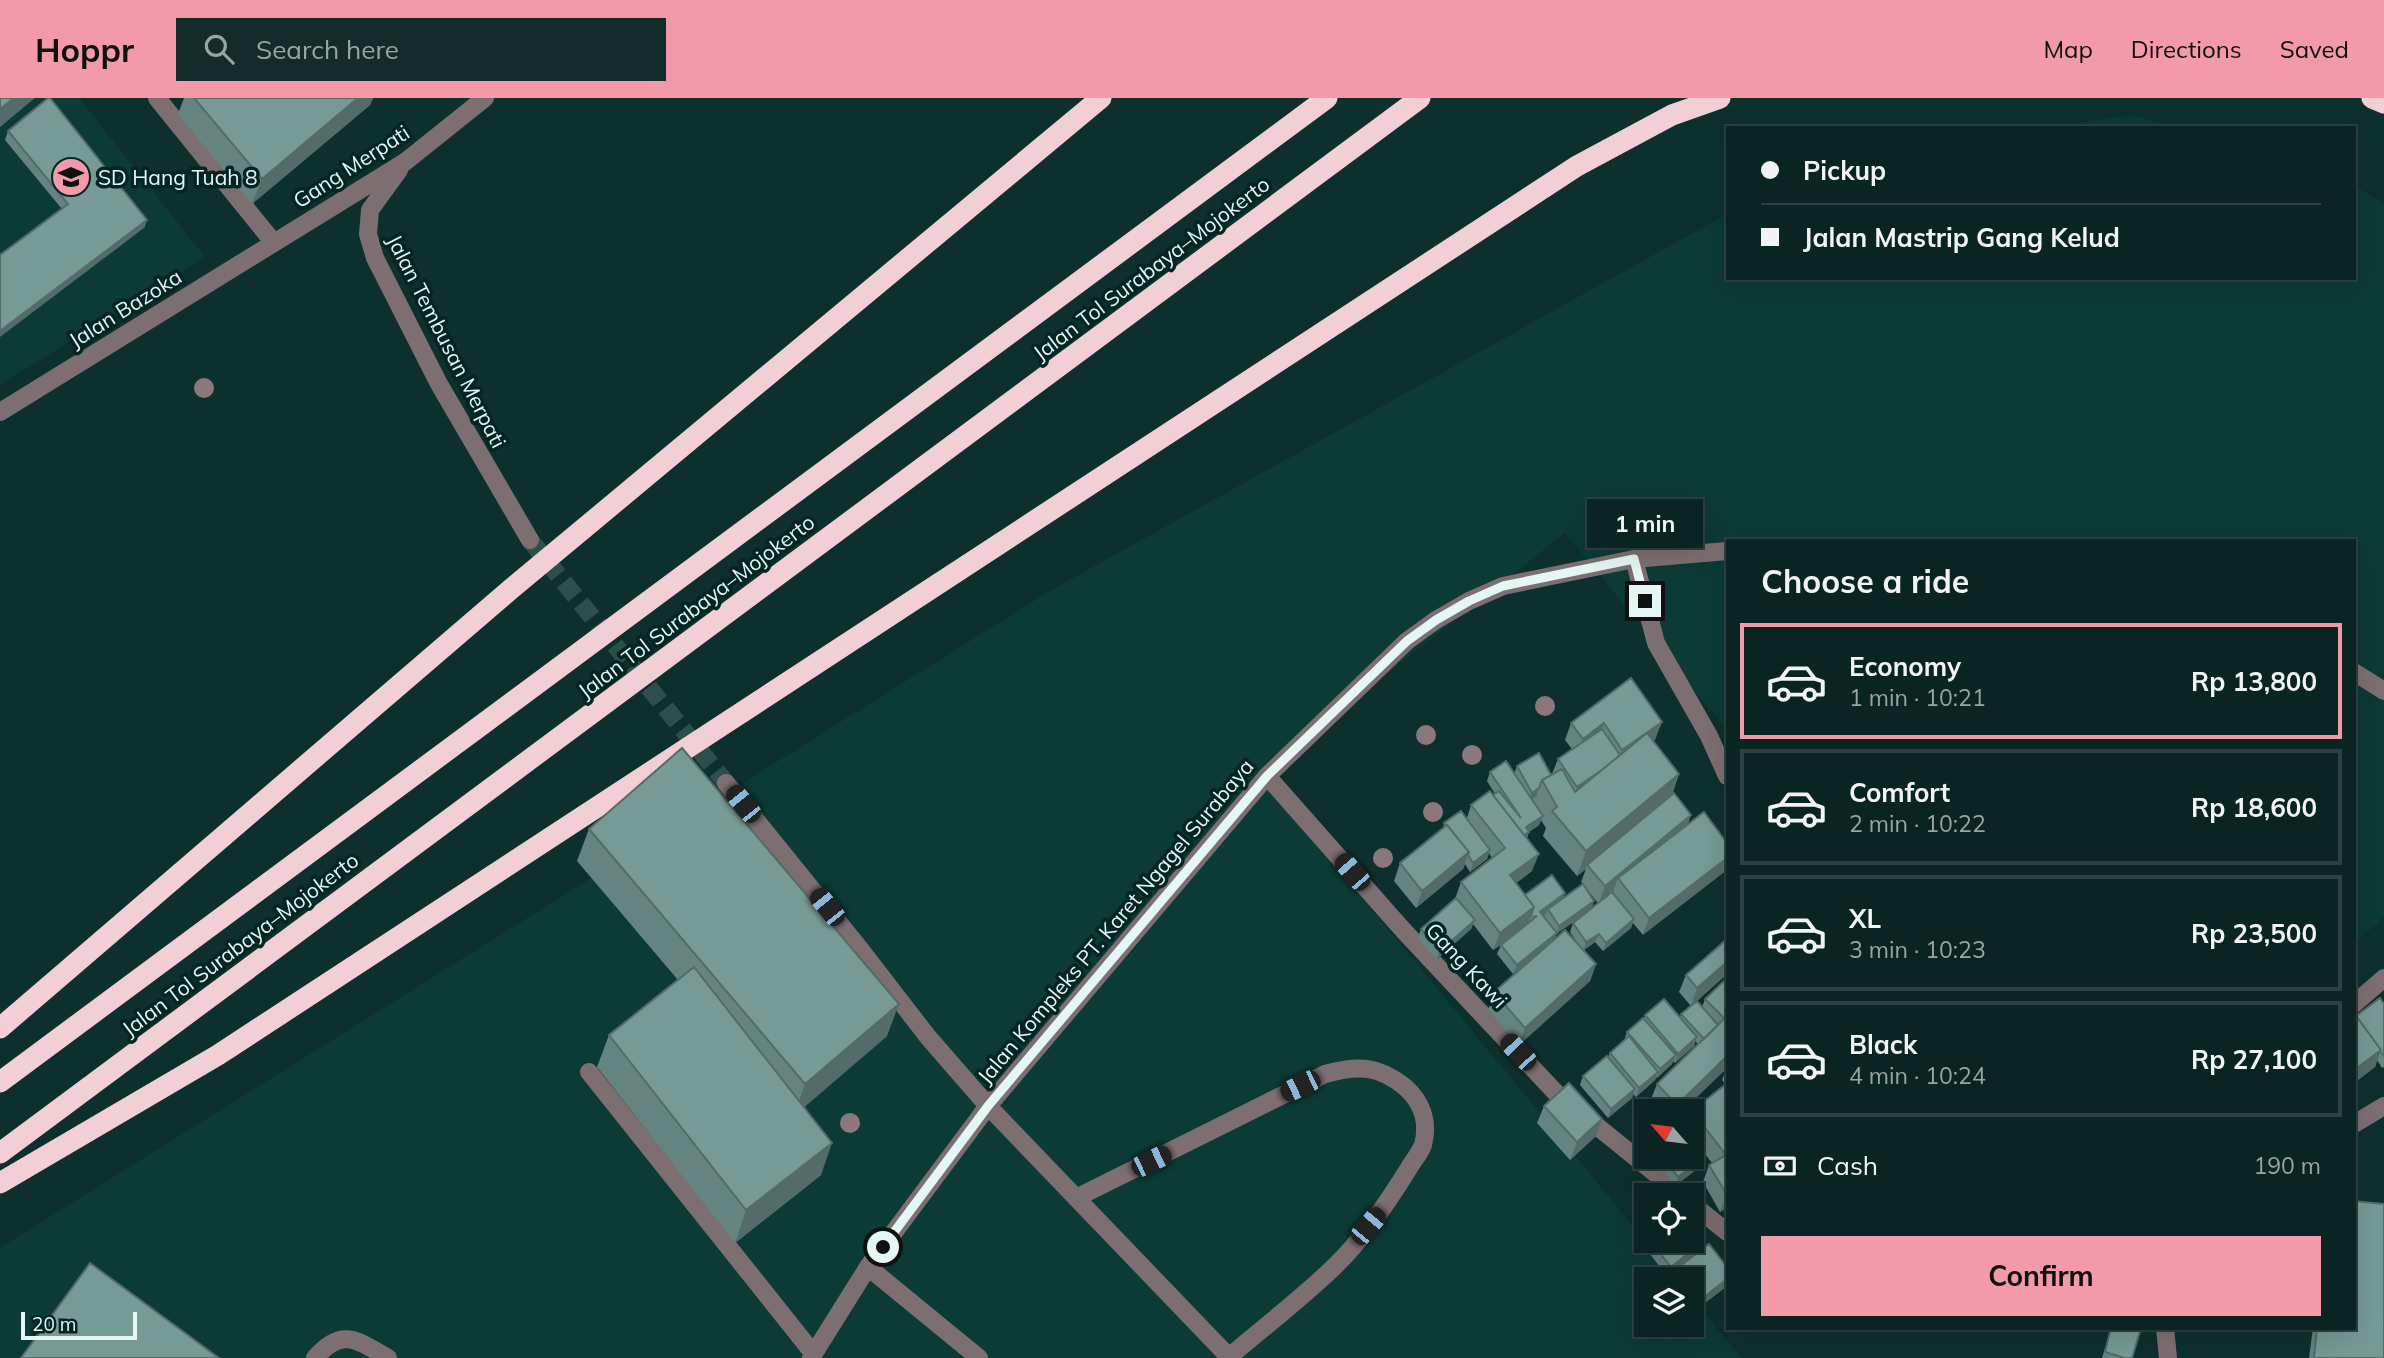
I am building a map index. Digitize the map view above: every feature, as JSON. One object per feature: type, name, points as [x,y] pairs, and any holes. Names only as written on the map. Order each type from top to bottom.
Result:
[{"type":"highway","points":[[0,1028],[511,589],[1101,98]]},
{"type":"highway","name":"Jalan Tol Surabaya–Mojokerto","points":[[0,1082],[1327,98]]},
{"type":"highway","name":"Jalan Tol Surabaya–Mojokerto","points":[[0,1153],[1420,98]]},
{"type":"highway","points":[[0,1183],[218,1055],[1577,166],[1672,115],[1720,98]]},
{"type":"highway","points":[[2372,98],[2384,103]]},
{"type":"street","points":[[157,98],[274,243]]},
{"type":"street","name":"Gang Merpati","points":[[274,243],[405,162],[485,98]]},
{"type":"street","name":"Jalan Tembusan Merpati","points":[[405,162],[370,210],[368,234],[375,258],[439,384],[530,540]]},
{"type":"street","name":"Jalan Bazoka","points":[[0,412],[274,243]]},
{"type":"street","name":"Jalan Kompleks PT. Karet Ngagel Surabaya","points":[[812,1356],[868,1267],[988,1106],[1267,776],[1407,641],[1469,601],[1503,586],[1634,559],[1726,551]]},
{"type":"street","points":[[1634,559],[1656,643],[1709,736],[1726,774]]},
{"type":"street","points":[[2356,673],[2384,691]]},
{"type":"street","name":"Gang Kawi","points":[[1267,776],[1403,930],[1556,1093],[1667,1183]]},
{"type":"street","points":[[726,783],[928,1037],[988,1106],[1076,1198],[1230,1357],[1336,1265],[1385,1206],[1422,1147],[1425,1126],[1422,1107],[1410,1091],[1392,1077],[1368,1068],[1346,1068],[1325,1074],[1076,1198]]},
{"type":"street","points":[[2356,1002],[2384,978]]},
{"type":"street","points":[[589,1072],[812,1356]]},
{"type":"street","points":[[2356,1123],[2384,1106]]},
{"type":"street","points":[[1704,1214],[1726,1231]]},
{"type":"street","points":[[868,1267],[979,1358]]},
{"type":"street","points":[[2165,1330],[2168,1358]]},
{"type":"street","points":[[315,1358],[328,1343],[341,1340],[359,1341],[388,1358]]},
{"type":"shaded area","name":"SD Hang Tuah 8","points":[[0,98],[79,98],[205,257],[0,385]]},
{"type":"shaded area","points":[[2133,115],[2172,126],[2058,126]]},
{"type":"shaded area","points":[[2356,187],[2384,203],[2384,917],[2356,942],[2356,539],[1726,539],[1726,729],[1565,533],[1260,774],[1634,1227],[1634,1253],[1656,1253],[1667,1267],[1634,1267],[1634,1337],[1704,1337],[1704,1312],[1742,1358],[0,1358],[0,1248],[1048,592],[1726,215],[1726,280],[2356,280]]},
{"type":"building","points":[[0,98],[14,98],[0,109]]},
{"type":"building","points":[[48,98],[147,220],[0,331],[0,255],[68,204],[8,131]]},
{"type":"building","points":[[194,98],[358,98],[262,179]]},
{"type":"building","points":[[1631,678],[1662,722],[1622,750],[1604,723],[1583,739],[1571,723]]},
{"type":"building","points":[[1602,729],[1620,755],[1577,787],[1558,759]]},
{"type":"building","points":[[1647,733],[1679,774],[1586,851],[1552,811],[1557,807],[1542,780],[1562,769],[1575,792]]},
{"type":"building","points":[[682,748],[899,1004],[805,1084],[589,829]]},
{"type":"building","points":[[1539,753],[1551,775],[1542,780],[1539,788],[1532,793],[1517,766]]},
{"type":"building","points":[[1506,761],[1543,816],[1526,827],[1529,832],[1524,835],[1493,795],[1499,791],[1521,818],[1490,772]]},
{"type":"building","points":[[1490,791],[1539,854],[1510,875],[1534,907],[1500,933],[1461,882],[1505,848],[1471,805]]},
{"type":"building","points":[[1674,793],[1691,815],[1605,886],[1587,865]]},
{"type":"building","points":[[1461,811],[1490,850],[1473,863],[1469,852],[1444,823]]},
{"type":"building","points":[[1704,812],[1726,842],[1726,859],[1649,918],[1618,878]]},
{"type":"building","points":[[1447,825],[1469,852],[1422,891],[1400,863]]},
{"type":"building","points":[[1552,875],[1565,893],[1540,912],[1557,933],[1517,965],[1501,945],[1537,916],[1531,916],[1534,907],[1525,895]]},
{"type":"building","points":[[1583,884],[1594,901],[1559,926],[1548,909]]},
{"type":"building","points":[[1612,892],[1634,919],[1606,943],[1599,934],[1586,942],[1573,923]]},
{"type":"building","points":[[1456,898],[1475,920],[1440,951],[1421,929]]},
{"type":"building","points":[[1565,930],[1596,964],[1525,1028],[1494,992]]},
{"type":"building","points":[[1726,940],[1726,963],[1697,988],[1686,975]]},
{"type":"building","points":[[694,967],[832,1143],[746,1210],[609,1035]]},
{"type":"building","points":[[1726,979],[1725,1019],[1705,999]]},
{"type":"building","points":[[2380,998],[2384,1004],[2384,1056],[2356,1016]]},
{"type":"building","points":[[1664,999],[1697,1037],[1678,1054],[1645,1015]]},
{"type":"building","points":[[1697,1001],[1718,1025],[1704,1039],[1681,1014]]},
{"type":"building","points":[[2356,1016],[2381,1050],[2356,1069]]},
{"type":"building","points":[[1726,1017],[1726,1057],[1683,1099],[1671,1099],[1657,1084]]},
{"type":"building","points":[[1643,1018],[1676,1055],[1660,1069],[1627,1032]]},
{"type":"building","points":[[1629,1036],[1658,1072],[1639,1088],[1610,1053]]},
{"type":"building","points":[[1607,1056],[1635,1089],[1611,1109],[1583,1076]]},
{"type":"building","points":[[1569,1083],[1602,1119],[1577,1142],[1544,1106]]},
{"type":"building","points":[[1726,1084],[1726,1155],[1704,1127],[1704,1101]]},
{"type":"building","points":[[1726,1155],[1726,1193],[1709,1165]]},
{"type":"building","points":[[1672,1169],[1688,1169],[1678,1177]]},
{"type":"building","points":[[2356,1201],[2384,1204],[2384,1358],[2314,1358],[2317,1330],[2356,1330]]},
{"type":"building","points":[[1709,1244],[1726,1266],[1726,1280],[1704,1297],[1704,1267],[1681,1267],[1697,1253],[1704,1253],[1704,1248]]},
{"type":"building","points":[[1660,1253],[1689,1253],[1671,1267]]},
{"type":"building","points":[[90,1263],[219,1358],[21,1358]]},
{"type":"building","points":[[2110,1330],[2140,1330],[2132,1358],[2105,1352]]},
{"type":"tunnel","points":[[530,540],[726,783]]},
{"type":"place","name":"SD Hang Tuah 8","points":[[71,177]]},
{"type":"route","points":[[883,1247],[988,1106],[1267,776],[1407,641],[1469,601],[1503,586],[1634,559],[1645,601]]}]
